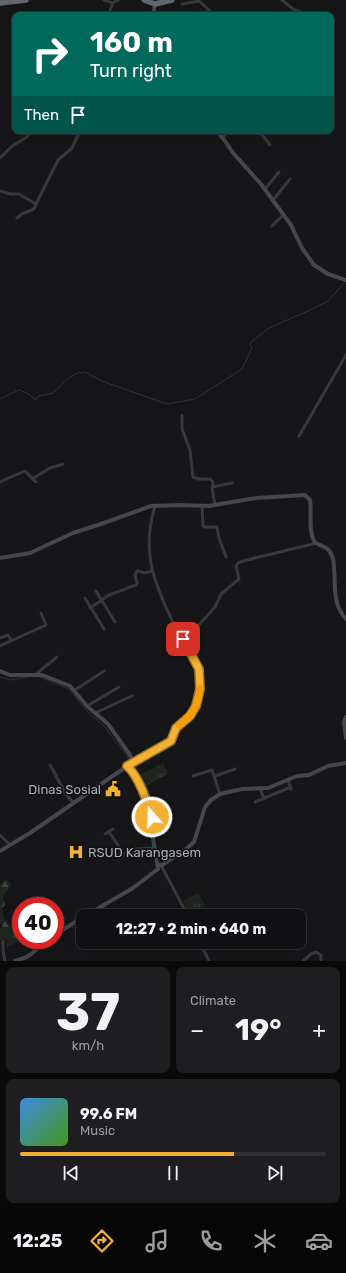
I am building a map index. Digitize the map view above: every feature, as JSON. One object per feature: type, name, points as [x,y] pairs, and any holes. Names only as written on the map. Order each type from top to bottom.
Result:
[{"type":"highway","points":[[0,3],[26,0]]},
{"type":"highway","points":[[144,0],[155,4],[172,0]]},
{"type":"street","points":[[104,0],[112,3]]},
{"type":"street","points":[[109,12],[112,3],[118,0]]},
{"type":"street","points":[[182,4],[204,0]]},
{"type":"street","points":[[282,0],[293,9],[301,12]]},
{"type":"street","points":[[199,2],[211,12]]},
{"type":"street","points":[[154,12],[155,4]]},
{"type":"street","points":[[0,158],[12,146],[30,134]]},
{"type":"street","points":[[17,218],[32,210],[58,160],[72,148],[79,134]]},
{"type":"street","points":[[219,134],[233,154],[273,200],[293,228],[302,248],[314,265],[323,272],[346,280]]},
{"type":"street","points":[[223,138],[226,134]]},
{"type":"street","points":[[261,134],[270,145]]},
{"type":"street","points":[[265,189],[279,172]]},
{"type":"street","points":[[273,200],[290,180]]},
{"type":"street","points":[[0,190],[10,194],[19,194],[36,204]]},
{"type":"street","points":[[272,226],[284,216]]},
{"type":"street","points":[[299,436],[346,355]]},
{"type":"street","points":[[182,415],[182,429],[190,450],[193,477],[198,479],[210,479],[213,482],[212,488],[215,506]]},
{"type":"street","points":[[32,479],[50,468],[63,464]]},
{"type":"street","points":[[0,482],[24,471],[27,472],[36,482]]},
{"type":"street","points":[[213,487],[232,483]]},
{"type":"street","points":[[0,558],[30,553],[73,533],[146,507],[181,504],[215,506],[256,498],[305,496],[310,500],[312,533],[314,540],[325,546],[332,555],[336,603],[346,619]]},
{"type":"street","points":[[0,851],[30,833],[133,762],[171,741],[176,728],[190,716],[196,706],[200,689],[199,669],[171,618],[149,560],[148,540],[155,506]]},
{"type":"street","points":[[202,506],[203,526],[217,527],[219,538],[226,557]]},
{"type":"street","points":[[181,636],[197,627],[214,607],[221,594],[239,579],[236,566],[238,563],[317,543]]},
{"type":"street","points":[[90,608],[114,593],[137,584],[135,576],[137,571],[145,573],[152,571]]},
{"type":"street","points":[[96,591],[114,622]]},
{"type":"street","points":[[85,598],[104,629]]},
{"type":"street","points":[[0,646],[46,625],[41,613]]},
{"type":"street","points":[[0,638],[8,635],[12,640]]},
{"type":"street","points":[[36,674],[57,657]]},
{"type":"street","points":[[0,671],[10,675],[36,674],[46,676],[70,686],[75,690],[87,706],[111,728],[130,755],[133,762],[132,770]]},
{"type":"street","points":[[75,690],[104,671]]},
{"type":"street","points":[[87,706],[118,687]]},
{"type":"street","points":[[95,713],[132,696]]},
{"type":"street","points":[[346,717],[344,722],[346,738]]},
{"type":"street","points":[[98,909],[133,888],[194,842],[202,813],[211,800],[220,794],[234,790],[268,788],[297,776],[309,775],[328,766],[346,763]]},
{"type":"street","points":[[50,765],[65,793],[74,803]]},
{"type":"street","points":[[127,766],[132,770],[151,814],[154,848],[160,867],[184,909]]},
{"type":"street","points":[[215,776],[235,769]]},
{"type":"street","points":[[193,776],[211,770],[213,771],[220,794]]},
{"type":"street","points":[[255,802],[291,788],[288,780]]},
{"type":"street","points":[[260,788],[264,798]]},
{"type":"street","points":[[106,834],[113,829]]},
{"type":"street","points":[[109,832],[118,845],[121,854]]},
{"type":"street","points":[[0,835],[10,845]]},
{"type":"street","points":[[115,857],[136,848],[154,848]]},
{"type":"street","points":[[64,929],[76,922]]},
{"type":"street","points":[[3,941],[5,961]]},
{"type":"street","points":[[15,961],[26,958],[37,949]]},
{"type":"street","points":[[203,949],[209,961]]},
{"type":"street","points":[[303,961],[311,954],[316,952],[321,954],[321,961]]},
{"type":"green space","points":[[163,763],[168,774],[142,788],[136,777]]},
{"type":"green space","points":[[6,879],[12,885],[3,895],[5,905],[2,908],[4,918],[12,927],[12,945],[7,947],[7,940],[0,940],[0,929],[3,927],[0,923],[0,883],[1,884]]},
{"type":"green space","points":[[198,893],[206,906],[199,909],[187,909],[183,901]]},
{"type":"waterway","points":[[0,399],[19,390],[27,393],[36,400],[38,396],[53,393],[70,377],[78,373],[85,372],[102,381],[167,404],[195,399],[242,369],[252,348],[250,343],[269,328],[328,301],[346,281]]},
{"type":"waterway","points":[[0,677],[10,680],[27,677]]},
{"type":"waterway","points":[[40,677],[69,689],[85,709],[105,727],[127,756],[129,762]]},
{"type":"slow traffic","points":[[179,725],[190,716],[194,710],[198,702],[200,688]]},
{"type":"place","name":"Dinas Sosial","points":[[113,789]]},
{"type":"place","name":"RSUD Karangasem","points":[[76,852]]},
{"type":"route","points":[[152,817],[132,770],[127,766],[171,741],[174,730],[190,716],[196,706],[200,689],[199,669],[183,639]]}]
